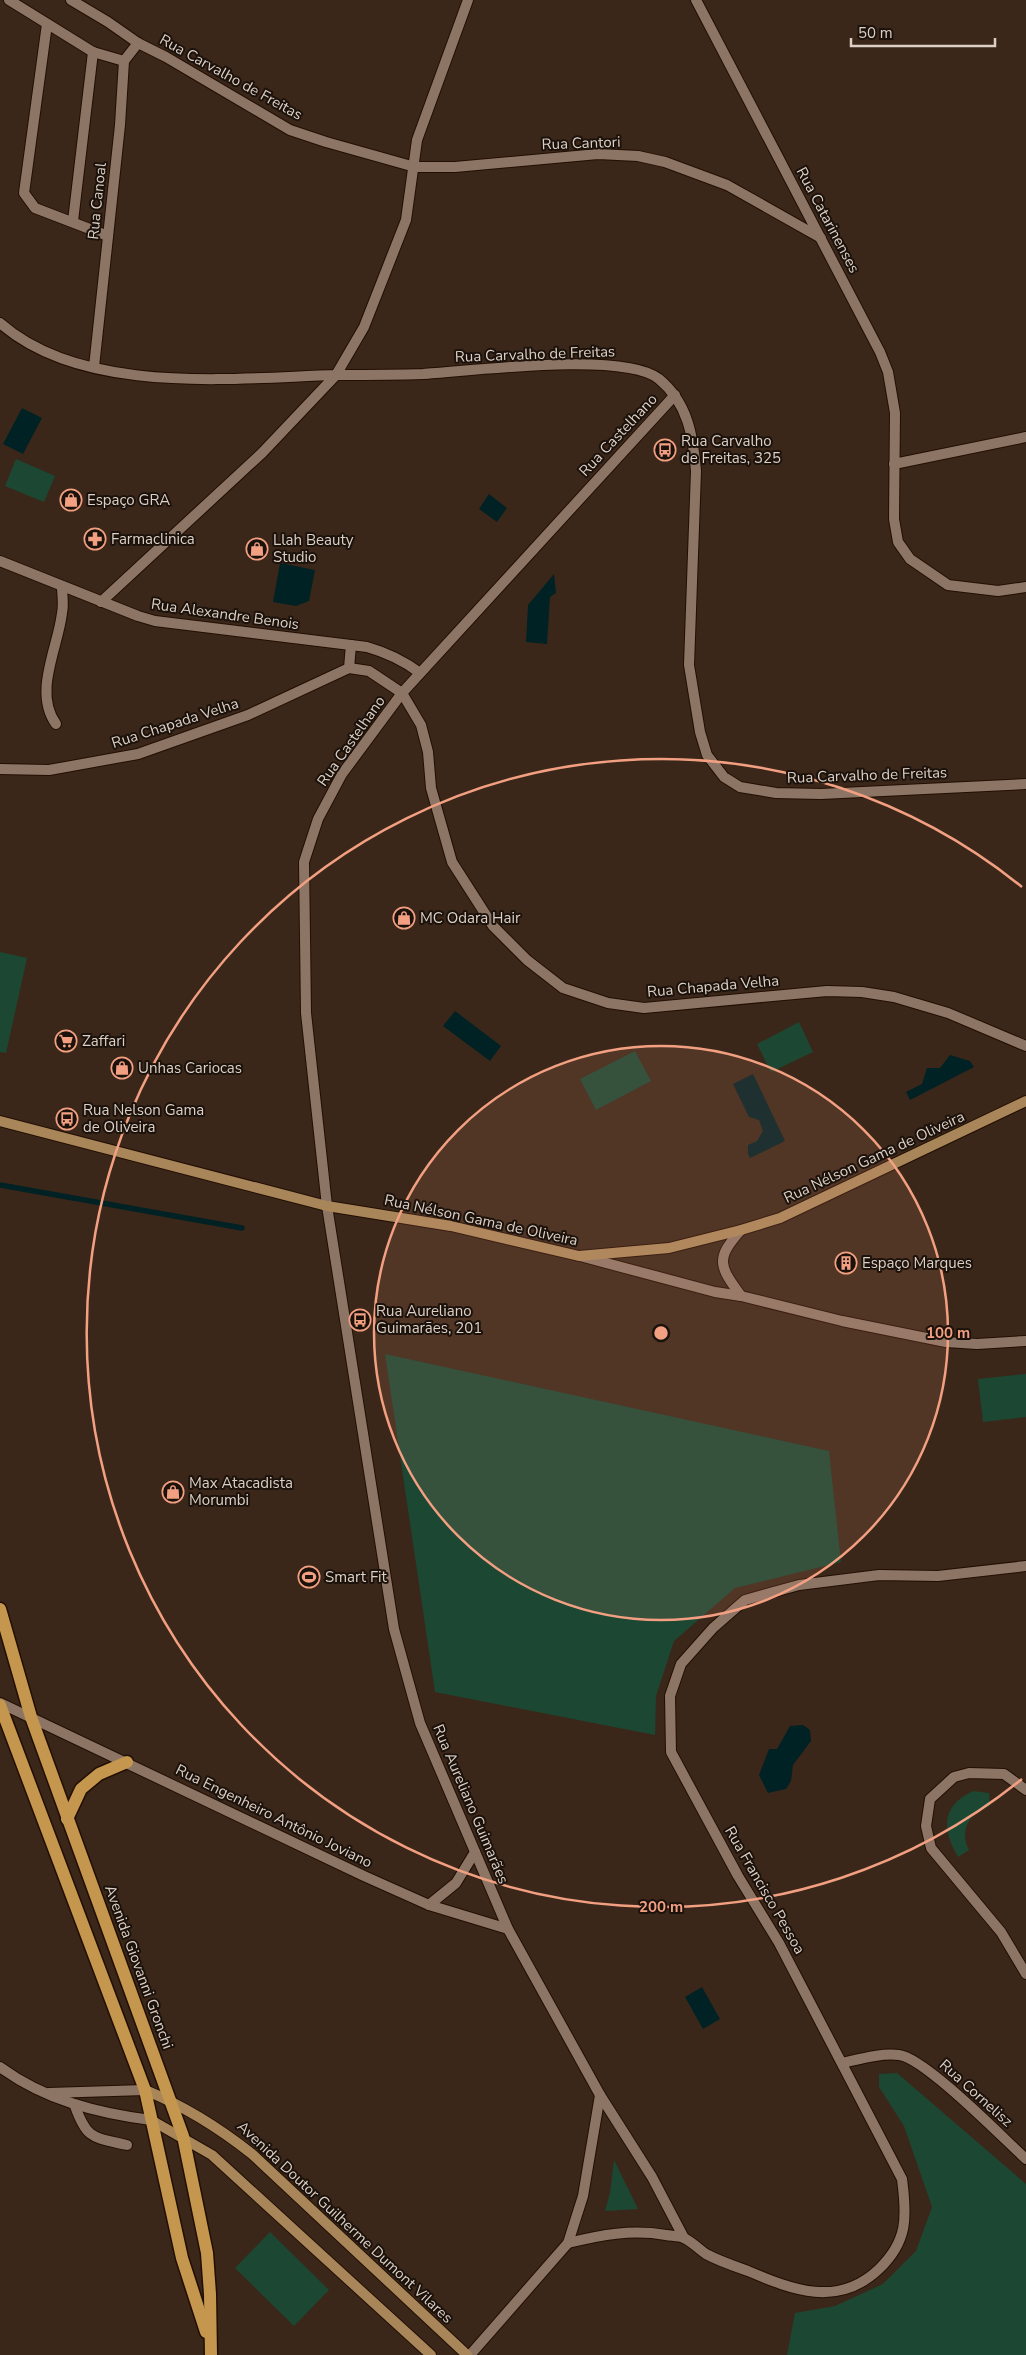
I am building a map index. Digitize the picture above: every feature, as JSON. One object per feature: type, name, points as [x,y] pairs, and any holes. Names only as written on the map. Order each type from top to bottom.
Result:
[{"type":"main road","name":"Rua Nélson Gama de Oliveira","points":[[0,1121],[327,1206],[450,1226],[579,1256],[669,1248],[780,1218],[1026,1101]]},
{"type":"main road","name":"Avenida Giovanni Gronchi","points":[[0,1610],[31,1717],[172,2101],[183,2136],[207,2253],[210,2294],[210,2350]]},
{"type":"main road","name":"Avenida Giovanni Gronchi","points":[[0,1704],[145,2090],[182,2258],[210,2350]]},
{"type":"main road","points":[[67,1819],[81,1789],[99,1774],[127,1762]]},
{"type":"main road","name":"Avenida Doutor Guilherme Dumont Vilares","points":[[145,2090],[172,2101],[221,2129],[252,2154],[469,2355]]},
{"type":"main road","points":[[151,2120],[183,2136],[212,2155],[431,2355]]},
{"type":"street","points":[[9,0],[93,52],[124,61],[138,43]]},
{"type":"street","name":"Rua Carvalho de Freitas","points":[[71,0],[138,43],[166,57],[290,130],[415,167]]},
{"type":"street","points":[[101,602],[262,454],[336,375],[364,327],[406,220],[420,130],[468,0]]},
{"type":"street","name":"Rua Catarinenses","points":[[696,0],[821,238],[888,372],[896,425],[894,519],[898,542],[910,559],[948,585],[998,591],[1026,587]]},
{"type":"street","points":[[47,24],[24,193],[36,208],[108,236]]},
{"type":"street","points":[[73,221],[93,52]]},
{"type":"street","name":"Rua Canoal","points":[[94,367],[124,61]]},
{"type":"street","name":"Rua Cantori","points":[[415,167],[455,167],[598,154],[638,156],[665,162],[726,185],[821,238]]},
{"type":"street","name":"Rua Carvalho de Freitas","points":[[0,323],[18,338],[36,348],[94,367],[158,378],[200,380],[423,374],[488,368],[610,365],[638,368],[658,378],[675,395],[688,417],[693,440],[696,471],[689,665],[700,732],[707,755],[724,777],[740,787],[776,793],[821,794],[1026,784]]},
{"type":"street","name":"Rua Castelhano","points":[[327,1206],[306,1013],[304,862],[318,819],[342,774],[402,693],[675,395]]},
{"type":"street","points":[[894,464],[1026,437]]},
{"type":"street","name":"Rua Alexandre Benois","points":[[0,561],[101,602],[155,621],[351,645],[383,651],[405,661],[420,674]]},
{"type":"street","points":[[56,724],[48,713],[46,691],[63,612],[62,586]]},
{"type":"street","points":[[349,668],[351,645]]},
{"type":"street","name":"Rua Chapada Velha","points":[[0,768],[49,770],[138,754],[248,716],[349,668],[369,671],[402,693],[421,725],[428,752],[431,788],[452,862],[493,926],[527,960],[563,988],[608,1003],[644,1008],[827,991],[862,992],[894,997],[948,1013],[1026,1046]]},
{"type":"street","name":"Rua Aureliano Guimarães","points":[[327,1206],[394,1629],[420,1723],[508,1929],[600,2095]]},
{"type":"street","points":[[741,1230],[723,1256],[725,1274],[741,1296]]},
{"type":"street","points":[[579,1256],[715,1292],[741,1296],[842,1322],[946,1342],[977,1344],[1026,1342]]},
{"type":"street","name":"Rua Francisco Pessoa","points":[[568,2243],[623,2232],[652,2233],[684,2238],[707,2254],[776,2283],[801,2290],[822,2293],[838,2292],[857,2284],[873,2275],[894,2255],[901,2238],[905,2218],[902,2179],[780,1943],[738,1876],[671,1752],[670,1696],[682,1664],[713,1628],[744,1600],[799,1585],[870,1576],[938,1576],[1026,1566]]},
{"type":"street","name":"Rua Engenheiro Antônio Joviano","points":[[0,1704],[429,1905],[508,1929]]},
{"type":"street","points":[[1026,1790],[1004,1774],[969,1772],[954,1777],[930,1799],[926,1826],[932,1850],[1001,1932],[1026,1974]]},
{"type":"street","points":[[429,1905],[456,1884],[475,1852]]},
{"type":"street","name":"Rua Cornelisz","points":[[842,2064],[873,2056],[900,2055],[930,2071],[1026,2160]]},
{"type":"street","points":[[0,2067],[23,2083],[75,2106],[151,2120]]},
{"type":"street","points":[[46,2093],[145,2090]]},
{"type":"street","points":[[469,2355],[568,2243],[583,2196],[600,2095]]},
{"type":"street","name":"Rua Francisco Pessoa","points":[[600,2095],[652,2177],[684,2238]]},
{"type":"street","points":[[75,2106],[87,2132],[97,2138],[127,2145]]},
{"type":"green space","points":[[16,459],[55,476],[44,502],[5,486]]},
{"type":"green space","points":[[0,952],[27,958],[6,1053],[0,1052]]},
{"type":"green space","points":[[799,1022],[813,1052],[771,1072],[757,1044]]},
{"type":"green space","points":[[635,1051],[651,1081],[596,1110],[580,1079]]},
{"type":"green space","points":[[385,1354],[829,1451],[841,1562],[735,1588],[674,1641],[656,1696],[655,1735],[435,1692]]},
{"type":"green space","points":[[1026,1374],[1026,1417],[983,1422],[978,1379]]},
{"type":"green space","points":[[973,1791],[989,1793],[990,1806],[976,1813],[971,1818],[965,1836],[969,1850],[958,1857],[949,1837],[948,1819],[950,1811],[955,1804]]},
{"type":"green space","points":[[897,2073],[1026,2184],[1026,2355],[787,2355],[795,2313],[835,2306],[883,2284],[916,2251],[932,2207],[904,2126],[879,2087],[879,2074]]},
{"type":"green space","points":[[614,2160],[638,2209],[605,2211],[610,2193]]},
{"type":"green space","points":[[270,2232],[329,2290],[294,2326],[235,2268]]},
{"type":"water","points":[[22,408],[42,418],[23,454],[3,444]]},
{"type":"water","points":[[489,494],[507,508],[497,522],[479,509]]},
{"type":"water","points":[[280,563],[315,570],[309,601],[296,606],[273,602]]},
{"type":"water","points":[[554,574],[556,593],[550,597],[547,644],[526,642],[528,605]]},
{"type":"water","points":[[455,1011],[501,1046],[490,1061],[443,1026]]},
{"type":"water","points":[[950,1055],[970,1061],[974,1067],[910,1100],[906,1092],[922,1084],[927,1068],[940,1068]]},
{"type":"water","points":[[753,1074],[785,1141],[750,1158],[748,1145],[757,1141],[763,1131],[759,1120],[749,1117],[733,1084]]},
{"type":"water","points":[[803,1725],[810,1730],[811,1741],[793,1765],[791,1781],[786,1789],[768,1793],[759,1775],[769,1749],[777,1749],[790,1726]]},
{"type":"water","points":[[702,1987],[720,2019],[703,2029],[685,1997]]},
{"type":"waterway","points":[[0,1185],[242,1228]]},
{"type":"place","name":"Rua Carvalho de Freitas, 325","points":[[665,450]]},
{"type":"place","name":"Espaço GRA","points":[[71,500]]},
{"type":"place","name":"Farmaclinica","points":[[95,539]]},
{"type":"place","name":"Llah Beauty Studio","points":[[257,549]]},
{"type":"place","name":"MC Odara Hair","points":[[404,918]]},
{"type":"place","name":"Zaffari","points":[[66,1041]]},
{"type":"place","name":"Unhas Cariocas","points":[[122,1068]]},
{"type":"place","name":"Rua Nelson Gama de Oliveira","points":[[67,1119]]},
{"type":"place","name":"Espaço Marques","points":[[846,1263]]},
{"type":"place","name":"Rua Aureliano Guimarães, 201","points":[[360,1320]]},
{"type":"place","name":"Max Atacadista Morumbi","points":[[173,1492]]},
{"type":"place","name":"Smart Fit","points":[[309,1577]]}]
